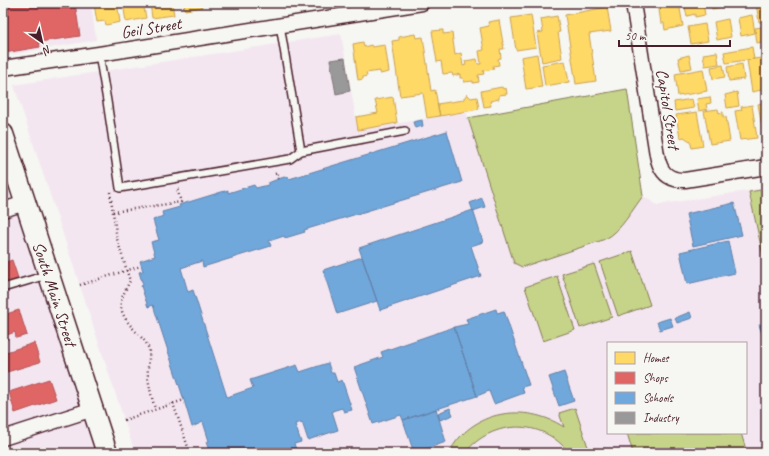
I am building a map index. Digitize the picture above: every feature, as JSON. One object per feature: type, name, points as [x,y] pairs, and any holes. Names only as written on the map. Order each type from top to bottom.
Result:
[{"type":"main road","name":"South Main Street","points":[[3,134],[108,453]]},
{"type":"street","name":"Geil Street","points":[[3,68],[422,3]]},
{"type":"street","name":"Capitol Street","points":[[633,3],[656,155],[662,171],[676,180],[685,180],[766,167]]},
{"type":"street","points":[[3,210],[25,203]]},
{"type":"street","points":[[3,438],[93,409]]},
{"type":"lane","points":[[280,26],[301,150]]},
{"type":"lane","points":[[99,54],[120,188],[290,159],[301,150],[405,131]]},
{"type":"lane","points":[[3,288],[49,274]]},
{"type":"path","points":[[270,175],[278,173],[278,179]]},
{"type":"path","points":[[113,212],[181,202],[177,189],[185,188]]},
{"type":"path","points":[[110,189],[117,239],[130,281],[121,301],[121,307],[128,323],[144,340],[147,346],[149,356],[148,376],[155,409]]},
{"type":"path","points":[[80,285],[142,266]]},
{"type":"path","points":[[124,420],[184,400]]},
{"type":"path","points":[[173,403],[190,453]]},
{"type":"shaded area","points":[[3,3],[91,3],[96,40],[3,56]]},
{"type":"shaded area","points":[[341,34],[358,130],[466,112],[468,118],[627,89],[643,196],[657,205],[766,188],[766,453],[135,453],[14,85]]},
{"type":"shaded area","points":[[3,172],[11,199],[106,453],[3,453]]},
{"type":"green space","points":[[627,89],[643,196],[618,230],[607,238],[522,267],[514,263],[468,118]]},
{"type":"green space","points":[[766,189],[766,269],[749,192]]},
{"type":"green space","points":[[632,251],[650,305],[618,316],[600,262]]},
{"type":"green space","points":[[594,264],[612,317],[580,328],[562,274]]},
{"type":"green space","points":[[557,276],[575,330],[543,341],[525,287]]},
{"type":"green space","points":[[575,408],[590,453],[569,453],[546,433],[517,427],[503,429],[489,434],[476,442],[465,453],[449,453],[459,439],[471,427],[485,419],[500,414],[533,414],[549,419],[564,427],[559,413]]},
{"type":"green space","points":[[627,434],[741,434],[747,453],[633,453]]},
{"type":"building: Homes","points":[[117,3],[120,22],[106,25],[105,21],[97,22],[94,4]]},
{"type":"building: Homes","points":[[123,3],[143,3],[146,18],[126,22]]},
{"type":"building: Homes","points":[[150,3],[172,3],[174,15],[152,18]]},
{"type":"building: Homes","points":[[184,3],[201,3],[202,7],[185,10]]},
{"type":"building: Homes","points":[[658,3],[679,3],[683,26],[665,30],[664,23],[661,23]]},
{"type":"building: Homes","points":[[684,3],[703,3],[705,15],[695,17],[695,14],[687,16]]},
{"type":"building: Homes","points":[[711,3],[725,3],[726,6],[712,9]]},
{"type":"building: Homes","points":[[736,3],[750,3],[736,5]]},
{"type":"building: Homes","points":[[756,3],[766,3],[766,26],[763,25],[763,22],[759,22]]},
{"type":"building: Homes","points":[[607,7],[611,31],[589,34],[596,81],[576,84],[565,15]]},
{"type":"building: Homes","points":[[531,15],[536,47],[516,50],[511,18]]},
{"type":"building: Homes","points":[[752,15],[755,33],[741,36],[738,18]]},
{"type":"building: Homes","points":[[557,16],[562,58],[542,62],[537,33],[543,32],[541,19]]},
{"type":"building: Homes","points":[[728,19],[731,37],[717,40],[714,22]]},
{"type":"building: Homes","points":[[499,20],[504,49],[500,49],[501,58],[498,59],[499,65],[493,66],[494,69],[483,71],[484,74],[478,75],[479,82],[473,83],[473,81],[464,82],[463,78],[460,78],[460,74],[453,76],[452,73],[443,74],[441,61],[437,62],[432,31],[443,30],[443,34],[452,33],[455,55],[461,53],[463,66],[466,65],[465,61],[477,59],[478,64],[481,64],[479,51],[484,50],[480,28],[489,26],[488,22]]},
{"type":"building: Homes","points":[[705,24],[708,41],[691,44],[688,27]]},
{"type":"building: Homes","points":[[763,27],[766,41],[757,43],[755,28]]},
{"type":"building: Homes","points":[[415,34],[416,38],[423,37],[431,91],[435,90],[440,116],[427,118],[423,93],[400,96],[392,41],[399,40],[399,37]]},
{"type":"building: Homes","points":[[363,42],[364,47],[371,45],[372,47],[385,45],[389,72],[380,74],[380,71],[366,73],[367,76],[358,80],[353,44]]},
{"type":"building: Homes","points":[[752,47],[754,59],[726,63],[724,52]]},
{"type":"building: Homes","points":[[717,52],[719,64],[705,66],[703,54]]},
{"type":"building: Homes","points":[[537,54],[542,87],[526,89],[521,57]]},
{"type":"building: Homes","points":[[689,55],[692,68],[681,70],[678,58]]},
{"type":"building: Homes","points":[[761,58],[766,89],[752,92],[747,60]]},
{"type":"building: Homes","points":[[565,61],[569,82],[545,86],[542,65]]},
{"type":"building: Homes","points":[[742,64],[744,79],[729,81],[727,67]]},
{"type":"building: Homes","points":[[723,65],[725,77],[713,79],[711,67]]},
{"type":"building: Homes","points":[[703,69],[707,91],[678,96],[675,74]]},
{"type":"building: Homes","points":[[502,87],[503,89],[506,88],[507,94],[499,95],[499,99],[490,101],[491,106],[484,107],[481,91]]},
{"type":"building: Homes","points":[[737,92],[739,106],[727,108],[725,95]]},
{"type":"building: Homes","points":[[467,94],[471,98],[477,97],[479,109],[440,116],[437,104],[463,100]]},
{"type":"building: Homes","points":[[393,97],[397,123],[358,130],[356,117],[378,113],[375,100]]},
{"type":"building: Homes","points":[[710,97],[711,103],[706,104],[707,109],[699,111],[697,99]]},
{"type":"building: Homes","points":[[692,99],[694,108],[675,111],[674,102]]},
{"type":"building: Homes","points":[[766,102],[766,132],[763,133],[758,104]]},
{"type":"building: Homes","points":[[752,105],[757,138],[740,140],[735,111],[742,110],[741,107]]},
{"type":"building: Homes","points":[[718,109],[719,113],[723,112],[723,117],[726,117],[730,141],[710,144],[704,111]]},
{"type":"building: Homes","points":[[697,112],[703,146],[692,148],[690,141],[684,137],[680,138],[676,115]]},
{"type":"building: Shops","points":[[3,3],[75,3],[80,36],[39,42],[40,47],[4,53]]},
{"type":"building: Shops","points":[[12,260],[19,281],[3,286],[3,263]]},
{"type":"building: Shops","points":[[19,310],[27,335],[16,338],[15,332],[7,335],[8,339],[3,341],[3,315]]},
{"type":"building: Shops","points":[[34,343],[40,362],[7,372],[3,360],[3,353]]},
{"type":"building: Shops","points":[[49,379],[56,399],[15,413],[9,392]]},
{"type":"building: Schools","points":[[422,120],[423,126],[415,128],[413,122]]},
{"type":"building: Schools","points":[[447,131],[462,182],[304,230],[305,232],[285,238],[284,236],[269,241],[271,246],[203,267],[202,261],[181,268],[188,292],[193,290],[227,397],[253,388],[250,380],[297,365],[300,372],[328,363],[331,373],[334,373],[337,382],[342,380],[352,410],[344,412],[342,408],[332,411],[338,430],[308,440],[302,422],[295,424],[301,442],[294,444],[296,453],[210,453],[206,442],[209,441],[203,422],[192,427],[153,305],[148,307],[141,286],[143,285],[139,272],[143,271],[140,261],[155,256],[151,242],[159,240],[153,220],[163,216],[162,212],[180,207],[179,205],[228,190],[228,193],[254,185],[256,188],[268,185],[268,183],[278,179],[288,176],[289,179]]},
{"type":"building: Schools","points":[[482,198],[485,207],[473,211],[470,203]]},
{"type":"building: Schools","points":[[734,203],[742,235],[693,246],[686,214]]},
{"type":"building: Schools","points":[[473,210],[483,242],[471,246],[481,276],[380,310],[359,248]]},
{"type":"building: Schools","points":[[728,241],[735,273],[687,284],[680,252]]},
{"type":"building: Schools","points":[[362,257],[377,301],[337,314],[323,270]]},
{"type":"building: Schools","points":[[496,309],[497,313],[504,311],[529,385],[522,387],[524,393],[494,404],[489,391],[477,396],[454,327],[468,324],[466,319]]},
{"type":"building: Schools","points":[[690,312],[692,318],[677,323],[675,318]]},
{"type":"building: Schools","points":[[670,318],[673,326],[660,330],[657,322]]},
{"type":"building: Schools","points":[[766,323],[766,338],[764,339],[759,325]]},
{"type":"building: Schools","points":[[454,327],[477,396],[403,420],[401,415],[373,424],[354,367],[383,357],[381,352]]},
{"type":"building: Schools","points":[[564,372],[574,401],[559,406],[549,377]]},
{"type":"building: Schools","points":[[450,408],[453,415],[440,420],[438,413]]},
{"type":"building: Schools","points":[[436,409],[446,442],[414,453],[403,420]]},
{"type":"building: Industry","points":[[345,58],[350,91],[336,94],[330,60]]}]
